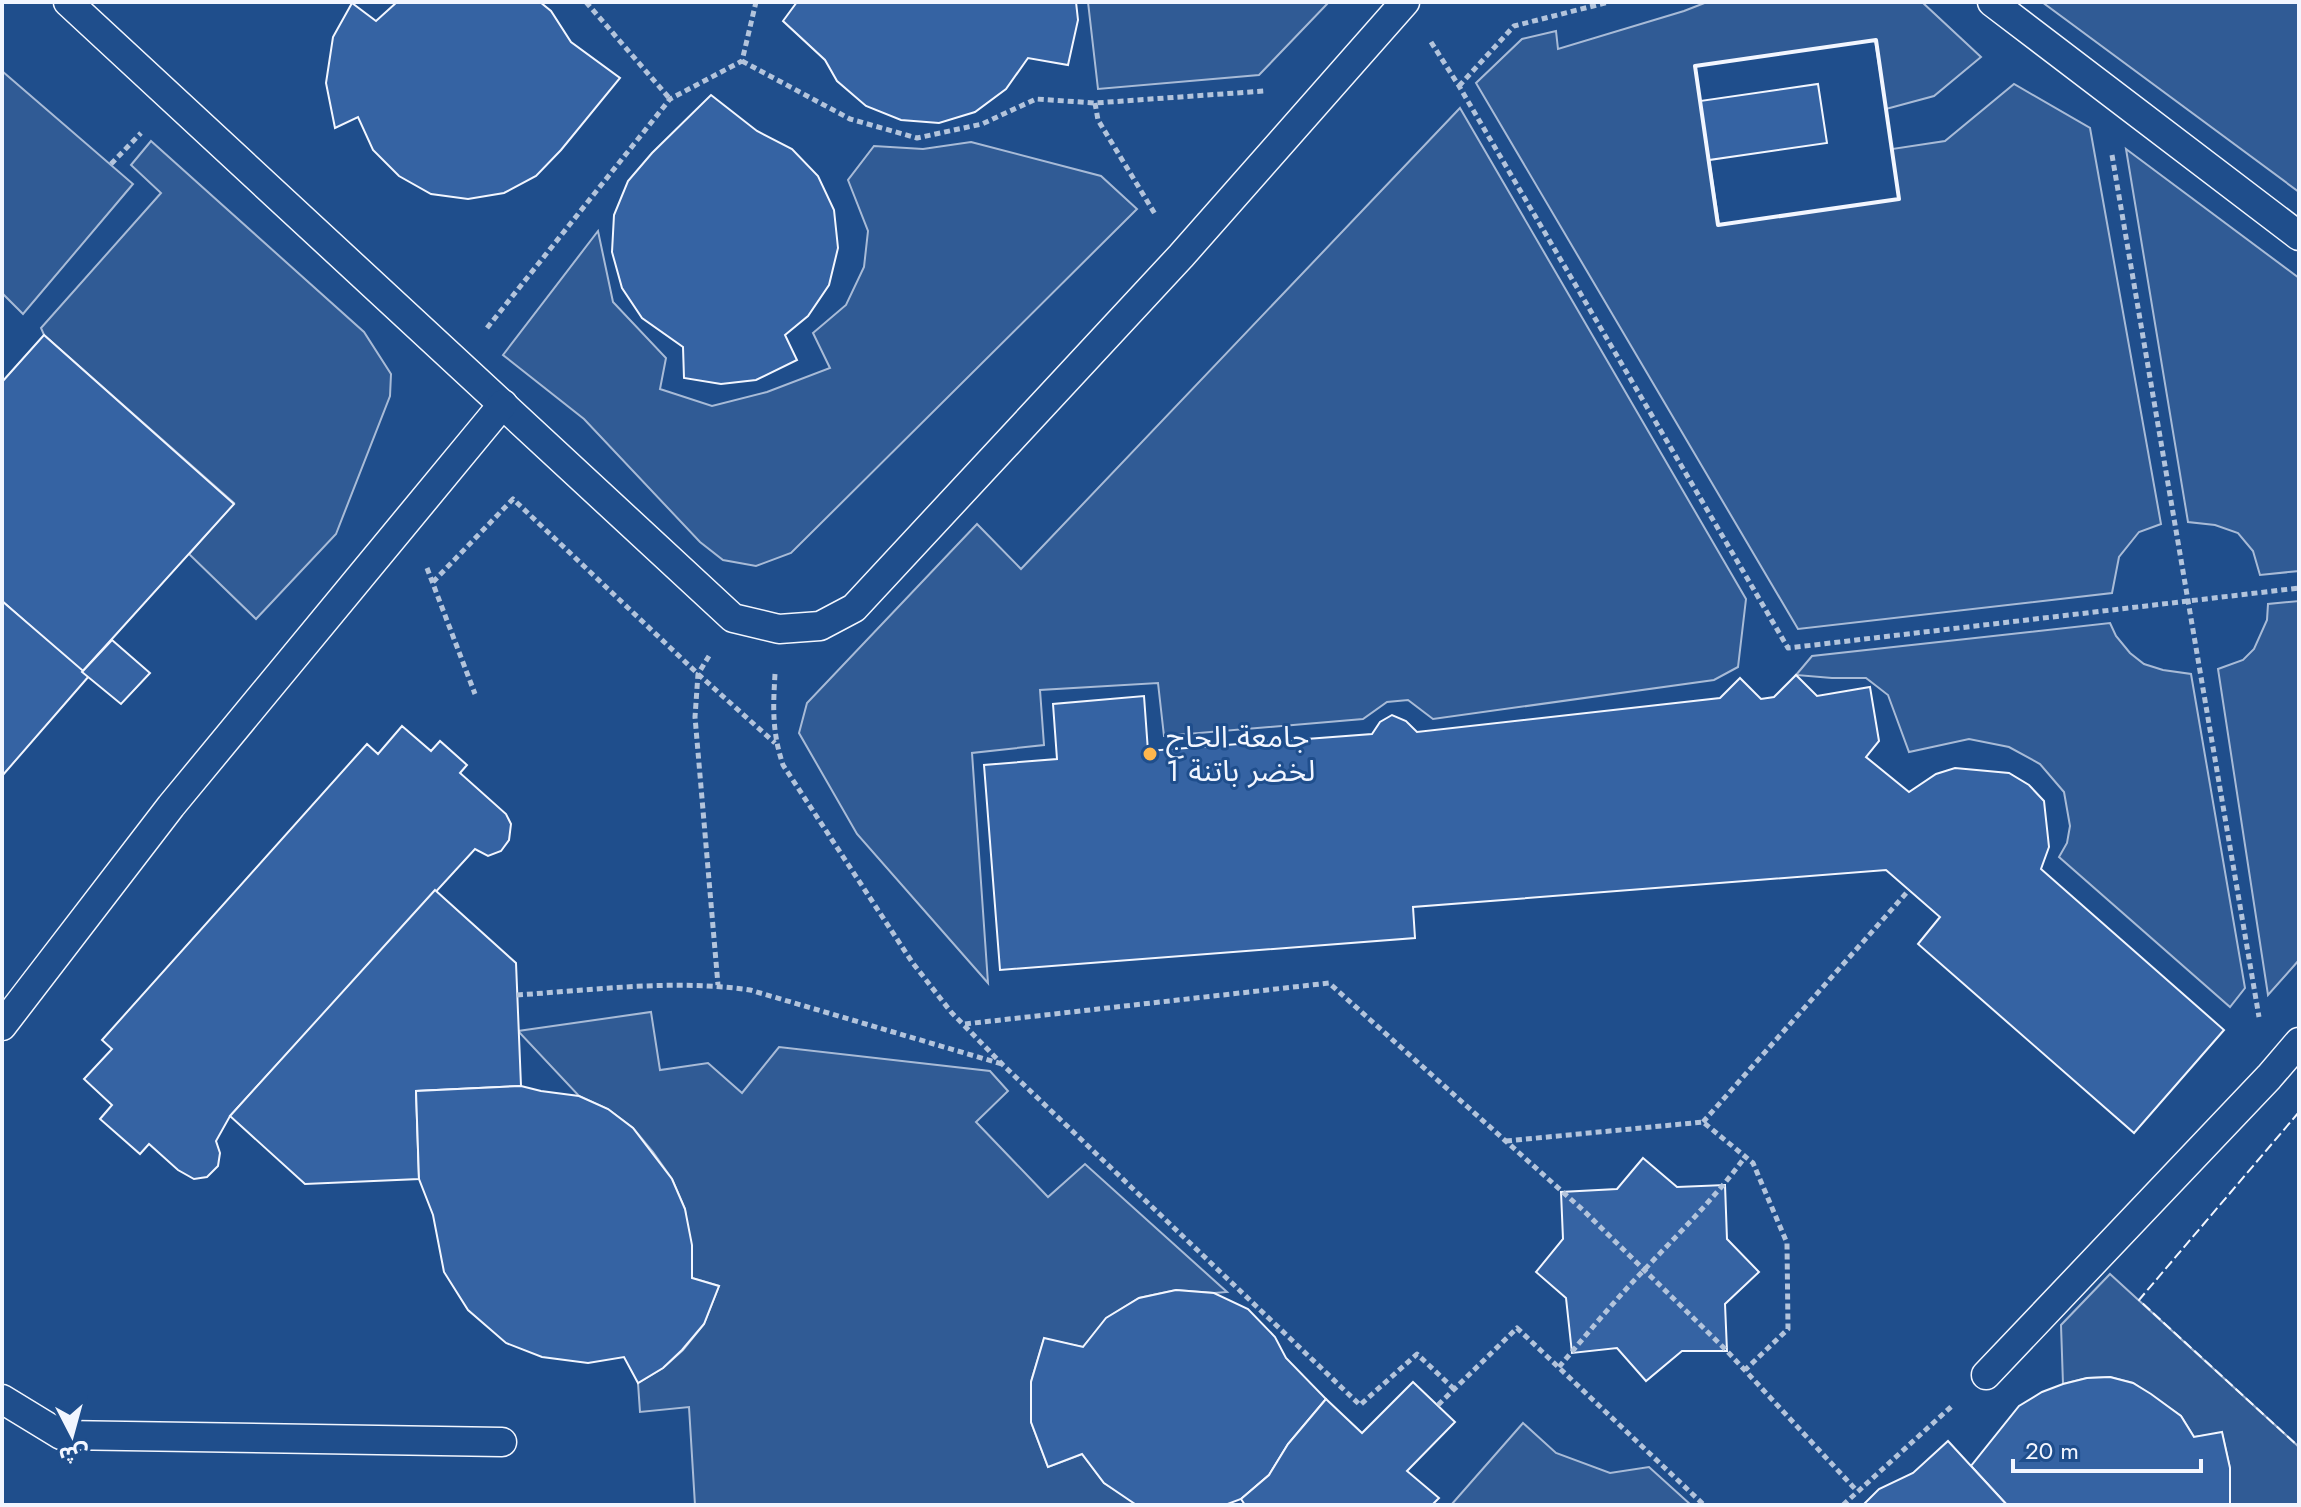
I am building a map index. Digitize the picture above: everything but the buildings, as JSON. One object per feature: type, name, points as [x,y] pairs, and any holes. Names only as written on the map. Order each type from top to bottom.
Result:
[{"type":"lane","points":[[68,2],[733,618],[779,629],[820,626],[854,608],[1181,256],[1405,2]]},
{"type":"lane","points":[[1992,2],[2299,236]]},
{"type":"lane","points":[[2,1026],[171,806],[503,404]]},
{"type":"lane","points":[[1986,1375],[2299,1042]]},
{"type":"lane","points":[[2,1399],[61,1435],[502,1442]]},
{"type":"path","points":[[586,2],[670,99]]},
{"type":"path","points":[[458,363],[670,99],[742,61],[756,2]]},
{"type":"path","points":[[1609,2],[1514,26],[1459,86],[1788,648],[2299,588]]},
{"type":"path","points":[[742,61],[850,119],[917,138],[982,124],[1036,99],[1095,103],[1330,87]]},
{"type":"path","points":[[2099,84],[2269,1077]]},
{"type":"path","points":[[1095,103],[1098,120],[1181,256]]},
{"type":"path","points":[[433,582],[513,499],[776,744]]},
{"type":"path","points":[[408,519],[475,694]]},
{"type":"path","points":[[718,985],[695,717],[698,674],[733,618]]},
{"type":"path","points":[[779,629],[772,716],[783,765],[912,962],[951,1012],[1360,1405],[1417,1354],[1454,1389]]},
{"type":"path","points":[[1504,1141],[1703,1122],[1909,890]]},
{"type":"path","points":[[964,1024],[1329,983],[1584,1211],[1745,1370],[1857,1491]]},
{"type":"path","points":[[517,995],[718,985],[750,990],[1003,1065]]},
{"type":"path","points":[[1703,1122],[1753,1163],[1787,1243],[1788,1329],[1745,1370]]},
{"type":"path","points":[[1559,1367],[1644,1270],[1702,1211],[1745,1157]]},
{"type":"path","points":[[1438,1405],[1517,1328],[1704,1505]]},
{"type":"path","points":[[1843,1505],[1986,1375]]},
{"type":"shaded area","points":[[1088,2],[1329,2],[1259,75],[1098,89]]},
{"type":"shaded area","points":[[1707,2],[1922,2],[1981,57],[1934,96],[1886,109],[1875,40],[1695,66],[1719,225],[1899,199],[1892,149],[1945,141],[2014,84],[2090,128],[2161,524],[2139,532],[2119,557],[2112,593],[1798,629],[1476,83],[1522,39],[1556,31],[1558,49]]},
{"type":"shaded area","points":[[2042,2],[2299,2],[2299,192]]},
{"type":"shaded area","points":[[2,71],[133,184],[23,314],[2,293]]},
{"type":"shaded area","points":[[1460,108],[1746,599],[1738,667],[1714,680],[1433,719],[1408,700],[1387,702],[1363,719],[1164,736],[1158,683],[1040,690],[1044,745],[972,753],[988,983],[857,834],[799,733],[807,703],[977,524],[1021,569]]},
{"type":"shaded area","points":[[151,141],[364,332],[391,374],[390,396],[336,534],[256,619],[189,554],[234,503],[44,335],[41,328],[161,193],[131,165]]},
{"type":"shaded area","points":[[971,142],[1101,176],[1137,209],[791,553],[756,566],[723,560],[700,542],[584,419],[503,355],[598,231],[613,302],[666,358],[660,389],[712,406],[767,392],[830,368],[813,333],[846,305],[864,267],[868,231],[848,180],[874,146],[923,149]]},
{"type":"shaded area","points":[[2126,149],[2299,278],[2299,571],[2260,575],[2253,551],[2238,533],[2215,525],[2188,522]]},
{"type":"shaded area","points":[[2299,601],[2299,960],[2268,995],[2218,669],[2243,660],[2254,649],[2267,620],[2268,604]]},
{"type":"shaded area","points":[[2110,623],[2130,653],[2144,664],[2191,674],[2245,988],[2230,1007],[2059,857],[2067,843],[2070,826],[2064,792],[2040,764],[2009,747],[1969,739],[1909,752],[1888,695],[1866,678],[1796,675],[1812,656]]},
{"type":"shaded area","points":[[651,1012],[660,1070],[708,1063],[742,1093],[779,1047],[990,1071],[1008,1091],[976,1122],[1048,1197],[1085,1164],[1227,1292],[1176,1290],[1139,1298],[1107,1318],[1083,1347],[1044,1339],[1031,1382],[1031,1422],[1048,1467],[1082,1454],[1104,1483],[1139,1505],[695,1505],[689,1407],[640,1412],[638,1383],[663,1368],[683,1350],[704,1324],[719,1286],[692,1278],[685,1209],[672,1179],[653,1152],[633,1128],[608,1109],[579,1096],[518,1031]]},
{"type":"shaded area","points":[[2110,1274],[2299,1447],[2299,1505],[2230,1505],[2230,1468],[2222,1433],[2194,1437],[2181,1416],[2133,1383],[2110,1377],[2063,1384],[2061,1325]]},
{"type":"shaded area","points":[[1523,1423],[1556,1453],[1610,1473],[1649,1467],[1691,1505],[1451,1505]]},
{"type":"fence","points":[[2299,1112],[2139,1300],[2299,1447]]},
{"type":"wall","points":[[1876,40],[1899,199],[1718,225],[1695,66],[1876,40]]},
{"type":"place","name":"جامعة الحاج لخضر باتنة 1","points":[[1150,754]]}]
